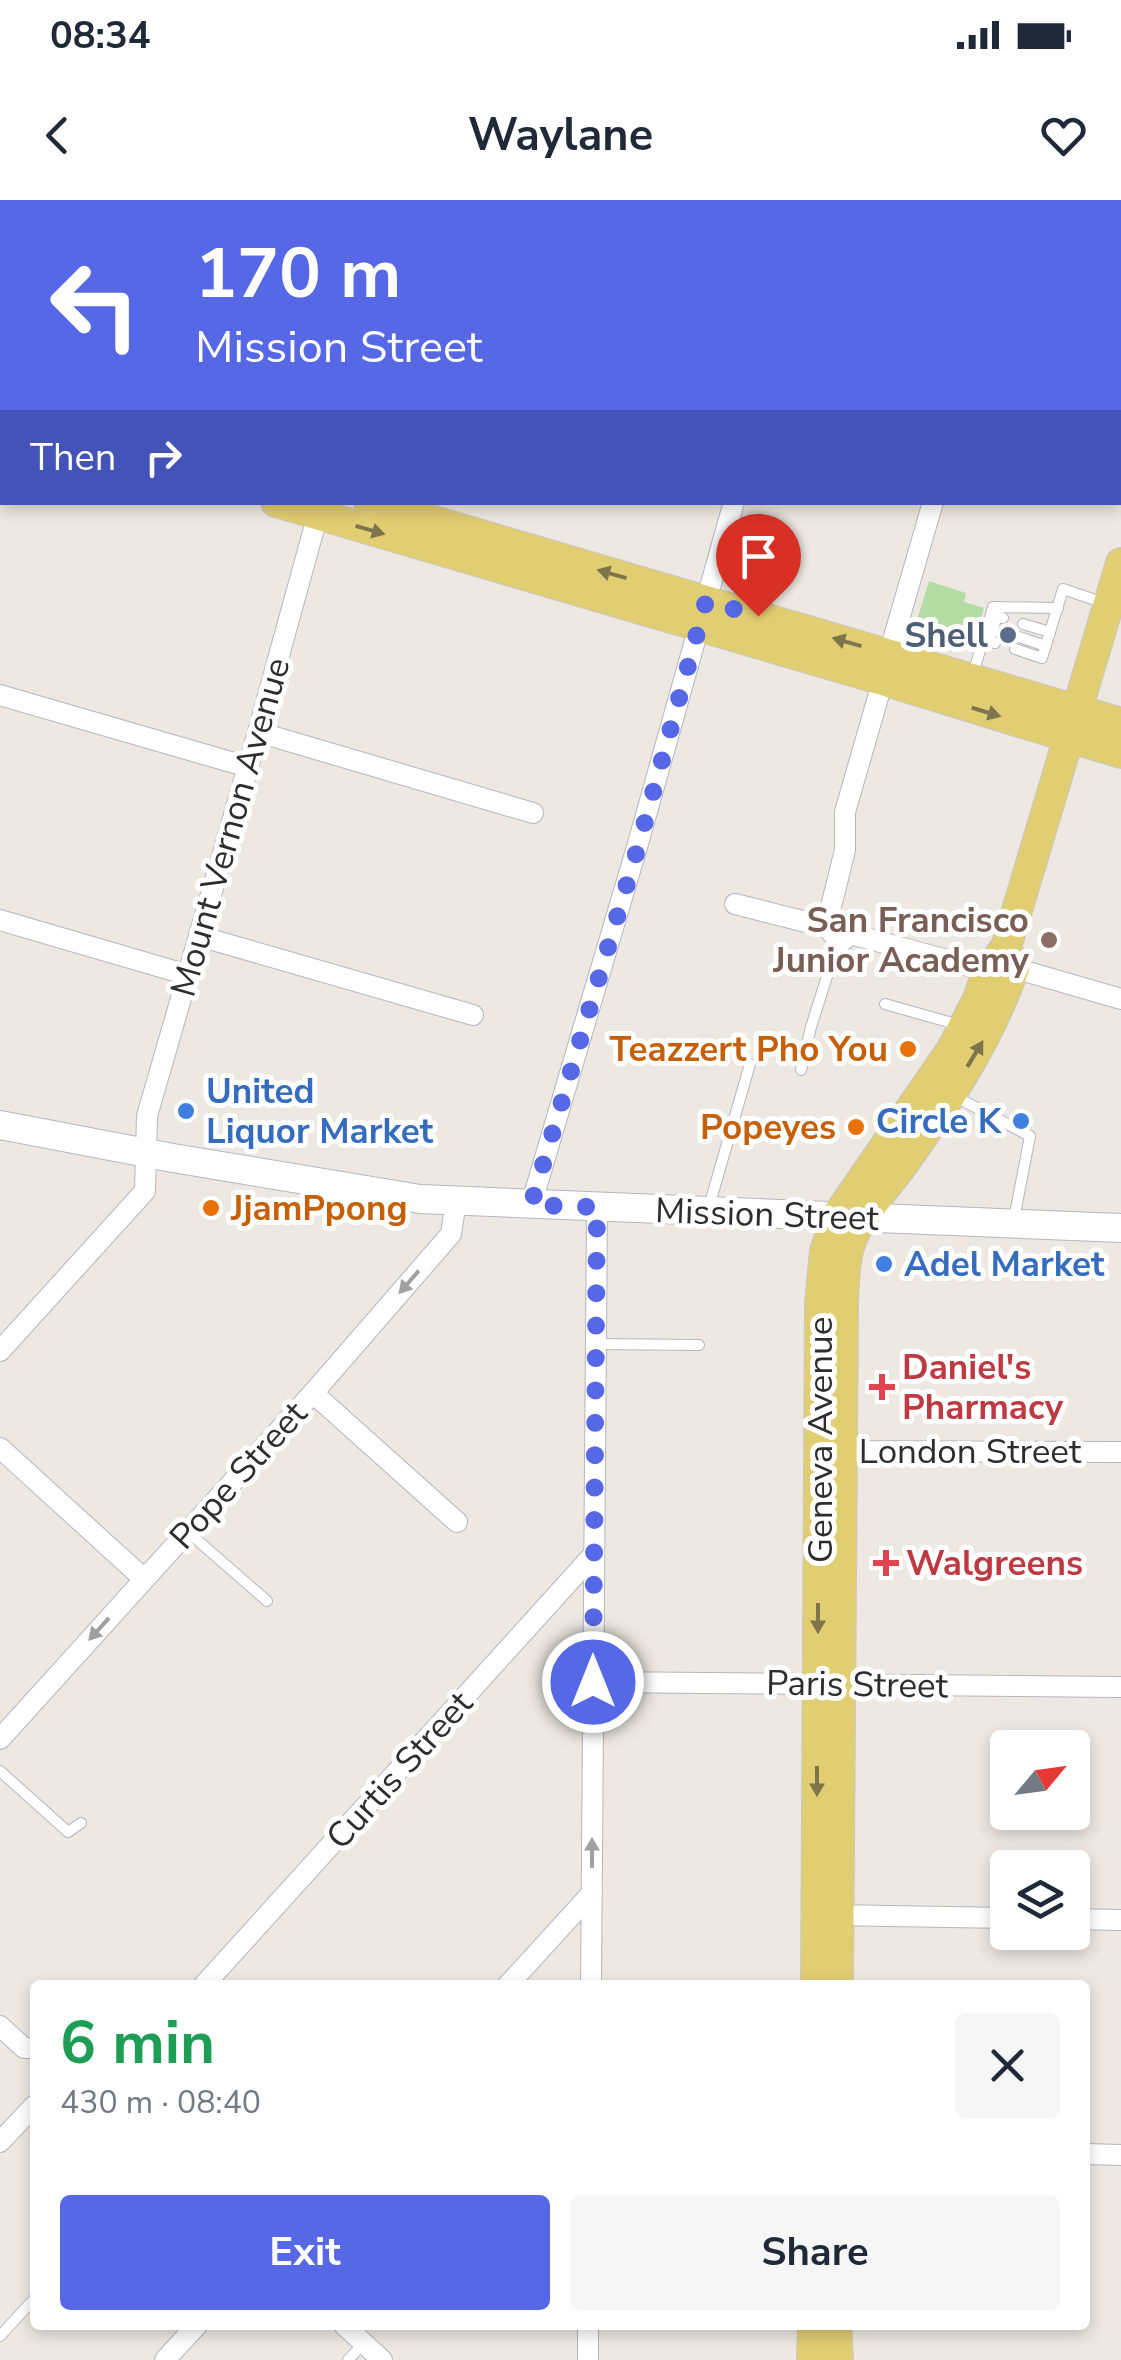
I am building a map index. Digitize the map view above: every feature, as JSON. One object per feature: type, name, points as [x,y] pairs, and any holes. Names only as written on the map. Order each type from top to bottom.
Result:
[{"type":"main road","points":[[295,505],[702,613],[1071,723],[1121,723]]},
{"type":"main road","points":[[378,505],[702,613]]},
{"type":"main road","name":"Geneva Avenue","points":[[850,1216],[902,1165],[991,1028],[1002,962],[1121,563]]},
{"type":"main road","points":[[886,667],[972,678],[1071,723],[1121,753]]},
{"type":"main road","name":"Geneva Avenue","points":[[837,1980],[828,1915],[831,1451],[850,1216],[1002,962]]},
{"type":"main road","name":"Mission Street","points":[[0,1125],[420,1199],[1121,1228]]},
{"type":"main road","name":"Geneva Avenue","points":[[817,1980],[828,1915]]},
{"type":"main road","points":[[812,2360],[813,2330]]},
{"type":"main road","points":[[836,2330],[838,2360]]},
{"type":"street","points":[[531,1205],[638,847],[733,505]]},
{"type":"street","points":[[832,936],[845,850],[845,812],[933,505]]},
{"type":"street","name":"Mount Vernon Avenue","points":[[0,1351],[145,1191],[147,1116],[320,509]]},
{"type":"street","points":[[0,695],[248,767]]},
{"type":"street","points":[[258,732],[533,813]]},
{"type":"street","points":[[735,904],[832,936],[851,934],[1002,962],[1121,999]]},
{"type":"street","points":[[0,920],[188,975]]},
{"type":"street","points":[[199,936],[474,1016]]},
{"type":"street","name":"Pope Street","points":[[0,1738],[313,1393],[451,1234],[456,1201]]},
{"type":"street","points":[[591,1980],[597,1207]]},
{"type":"street","points":[[313,1393],[457,1522]]},
{"type":"street","points":[[0,1448],[144,1579]]},
{"type":"street","name":"London Street","points":[[831,1451],[1121,1452]]},
{"type":"street","name":"Curtis Street","points":[[209,1980],[594,1554]]},
{"type":"street","name":"Paris Street","points":[[593,1682],[1121,1687]]},
{"type":"street","points":[[513,1980],[592,1893]]},
{"type":"street","points":[[828,1915],[990,1918]]},
{"type":"street","points":[[1090,1919],[1121,1920]]},
{"type":"street","points":[[0,2026],[24,2048],[30,2048]]},
{"type":"street","points":[[0,2142],[30,2110]]},
{"type":"street","points":[[1090,2154],[1121,2155]]},
{"type":"street","points":[[164,2360],[192,2330]]},
{"type":"street","points":[[350,2330],[382,2360]]},
{"type":"street","points":[[588,2330],[588,2360]]},
{"type":"lane","points":[[1017,644],[1042,658],[1064,589],[1108,604]]},
{"type":"lane","points":[[993,633],[993,608],[1058,608]]},
{"type":"lane","points":[[972,678],[997,616],[1003,618]]},
{"type":"lane","points":[[1023,624],[1050,632]]},
{"type":"lane","points":[[801,1070],[832,936]]},
{"type":"lane","points":[[886,1004],[965,1026]]},
{"type":"lane","points":[[708,1211],[750,1064]]},
{"type":"lane","points":[[950,1094],[1030,1136],[1013,1225]]},
{"type":"lane","points":[[596,1344],[699,1346]]},
{"type":"lane","points":[[187,1532],[267,1601]]},
{"type":"lane","points":[[0,1772],[68,1832],[81,1823]]},
{"type":"lane","points":[[0,2336],[30,2303]]},
{"type":"lane","points":[[348,2360],[364,2343]]},
{"type":"green space","points":[[929,581],[966,593],[964,602],[984,608],[972,648],[914,630]]},
{"type":"place","name":"Shell","points":[[1008,635]]},
{"type":"place","name":"San Francisco Junior Academy","points":[[1049,940]]},
{"type":"place","name":"Teazzert Pho You","points":[[908,1049]]},
{"type":"place","name":"United Liquor Market","points":[[186,1111]]},
{"type":"place","name":"Circle K","points":[[1021,1121]]},
{"type":"place","name":"Popeyes","points":[[856,1127]]},
{"type":"place","name":"JjamPpong","points":[[211,1208]]},
{"type":"place","name":"Adel Market","points":[[884,1264]]},
{"type":"place","name":"Daniel's Pharmacy","points":[[882,1387]]},
{"type":"place","name":"Walgreens","points":[[886,1563]]},
{"type":"route","points":[[593,1682],[597,1207],[531,1205],[638,847],[706,601],[758,616]]}]
